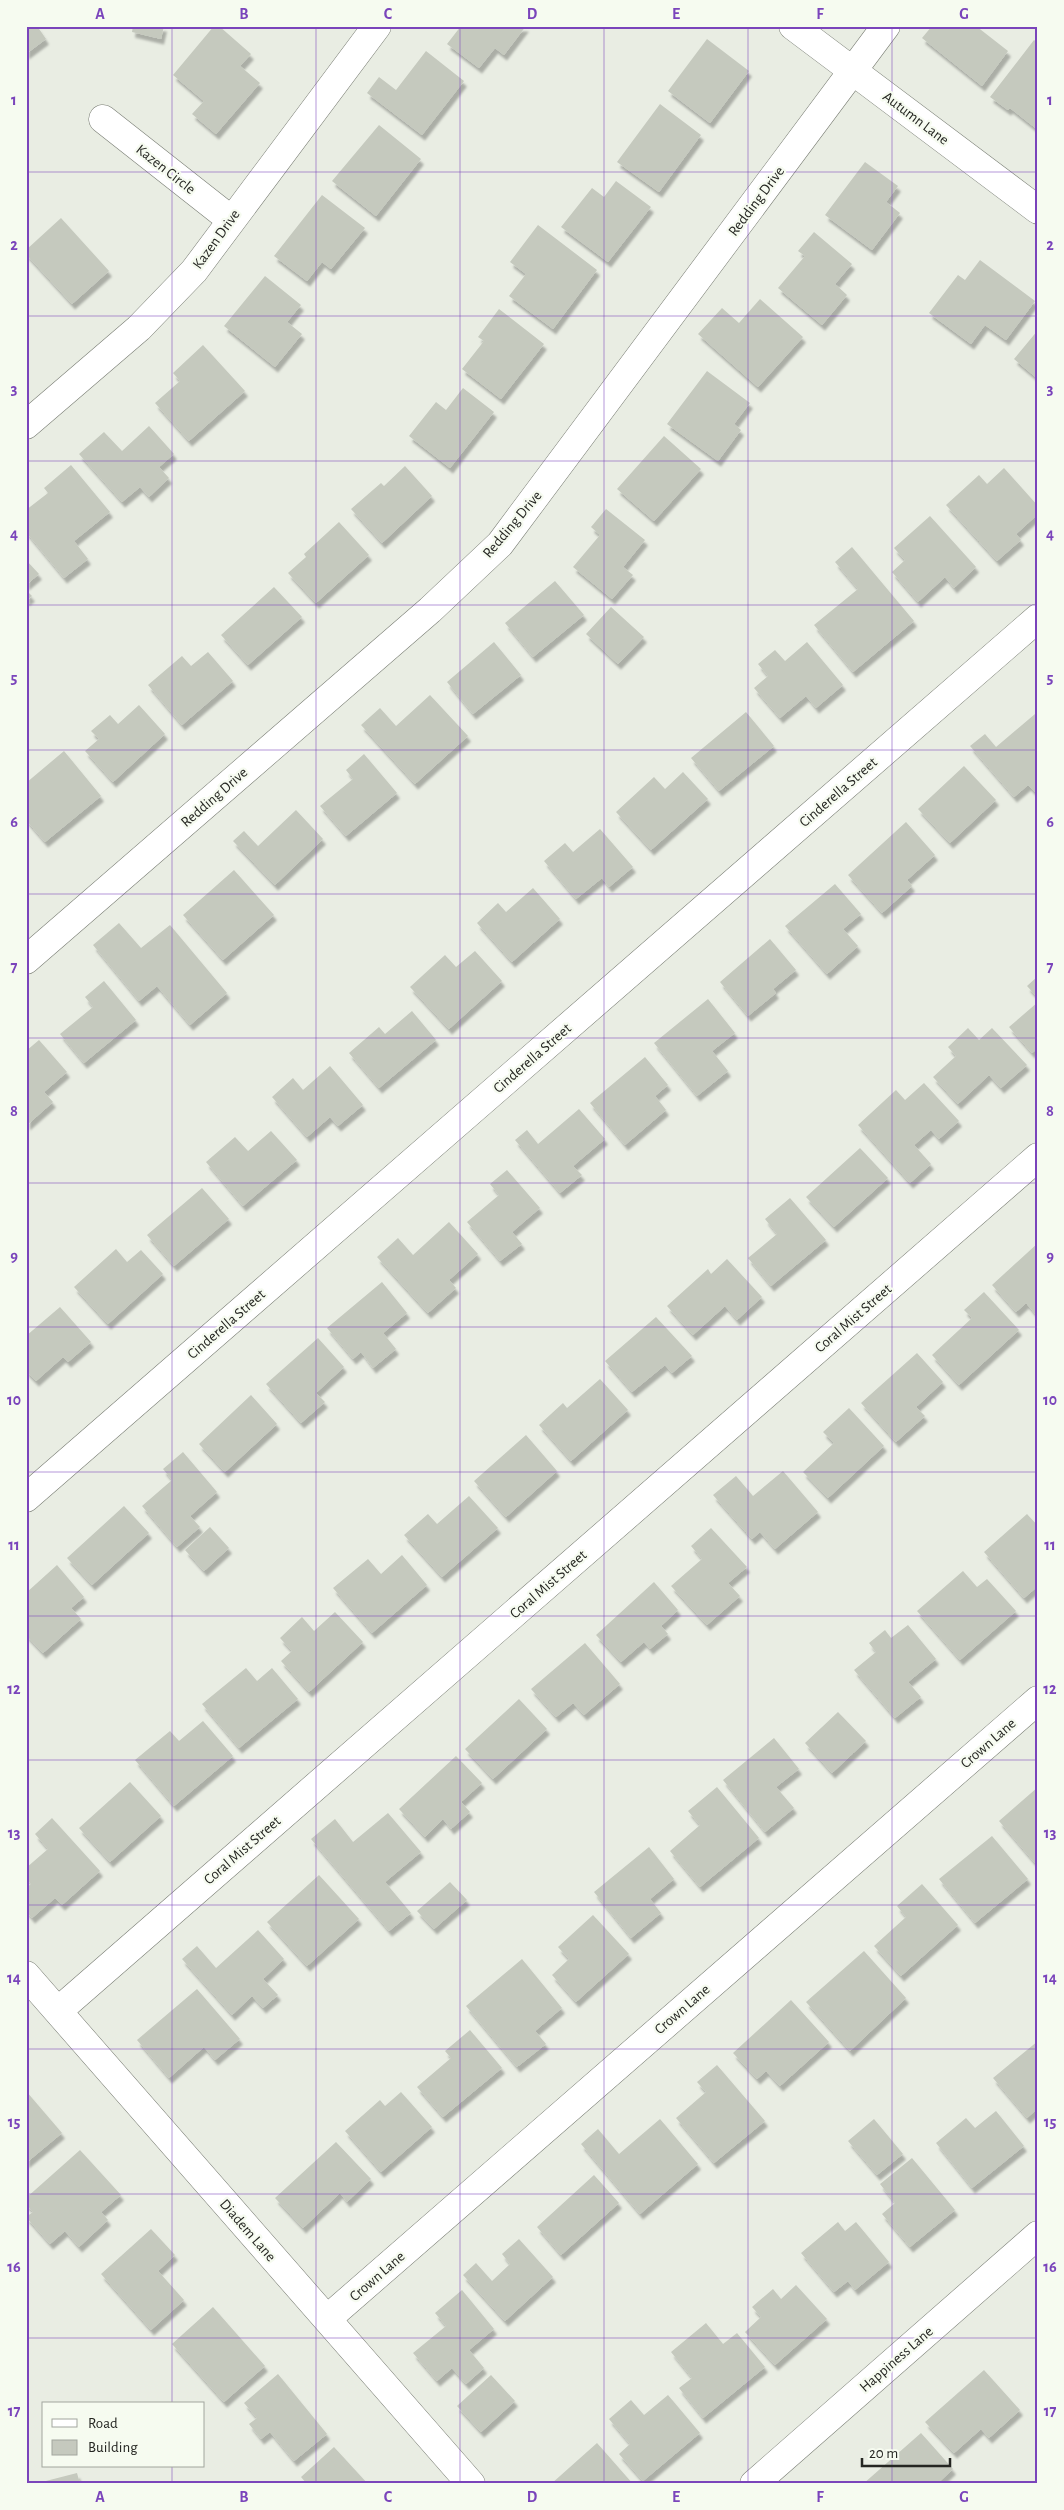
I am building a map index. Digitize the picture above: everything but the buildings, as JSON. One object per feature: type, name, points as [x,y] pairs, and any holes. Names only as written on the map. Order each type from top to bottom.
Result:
[{"type":"street","name":"Kazen Drive","points":[[26,425],[139,328],[194,271],[230,219],[377,26]]},
{"type":"street","name":"Autumn Lane","points":[[793,26],[1038,210]]},
{"type":"street","name":"Redding Drive","points":[[26,960],[430,610],[500,544],[886,26]]},
{"type":"street","name":"Kazen Circle","points":[[103,119],[230,219]]},
{"type":"street","name":"Cinderella Street","points":[[26,1498],[1038,618]]},
{"type":"street","name":"Coral Mist Street","points":[[58,2011],[1038,1157]]},
{"type":"street","name":"Crown Lane","points":[[327,2319],[1038,1700]]},
{"type":"street","name":"Diadem Lane","points":[[26,1975],[471,2484]]},
{"type":"street","name":"Happiness Lane","points":[[754,2484],[1038,2235]]}]
